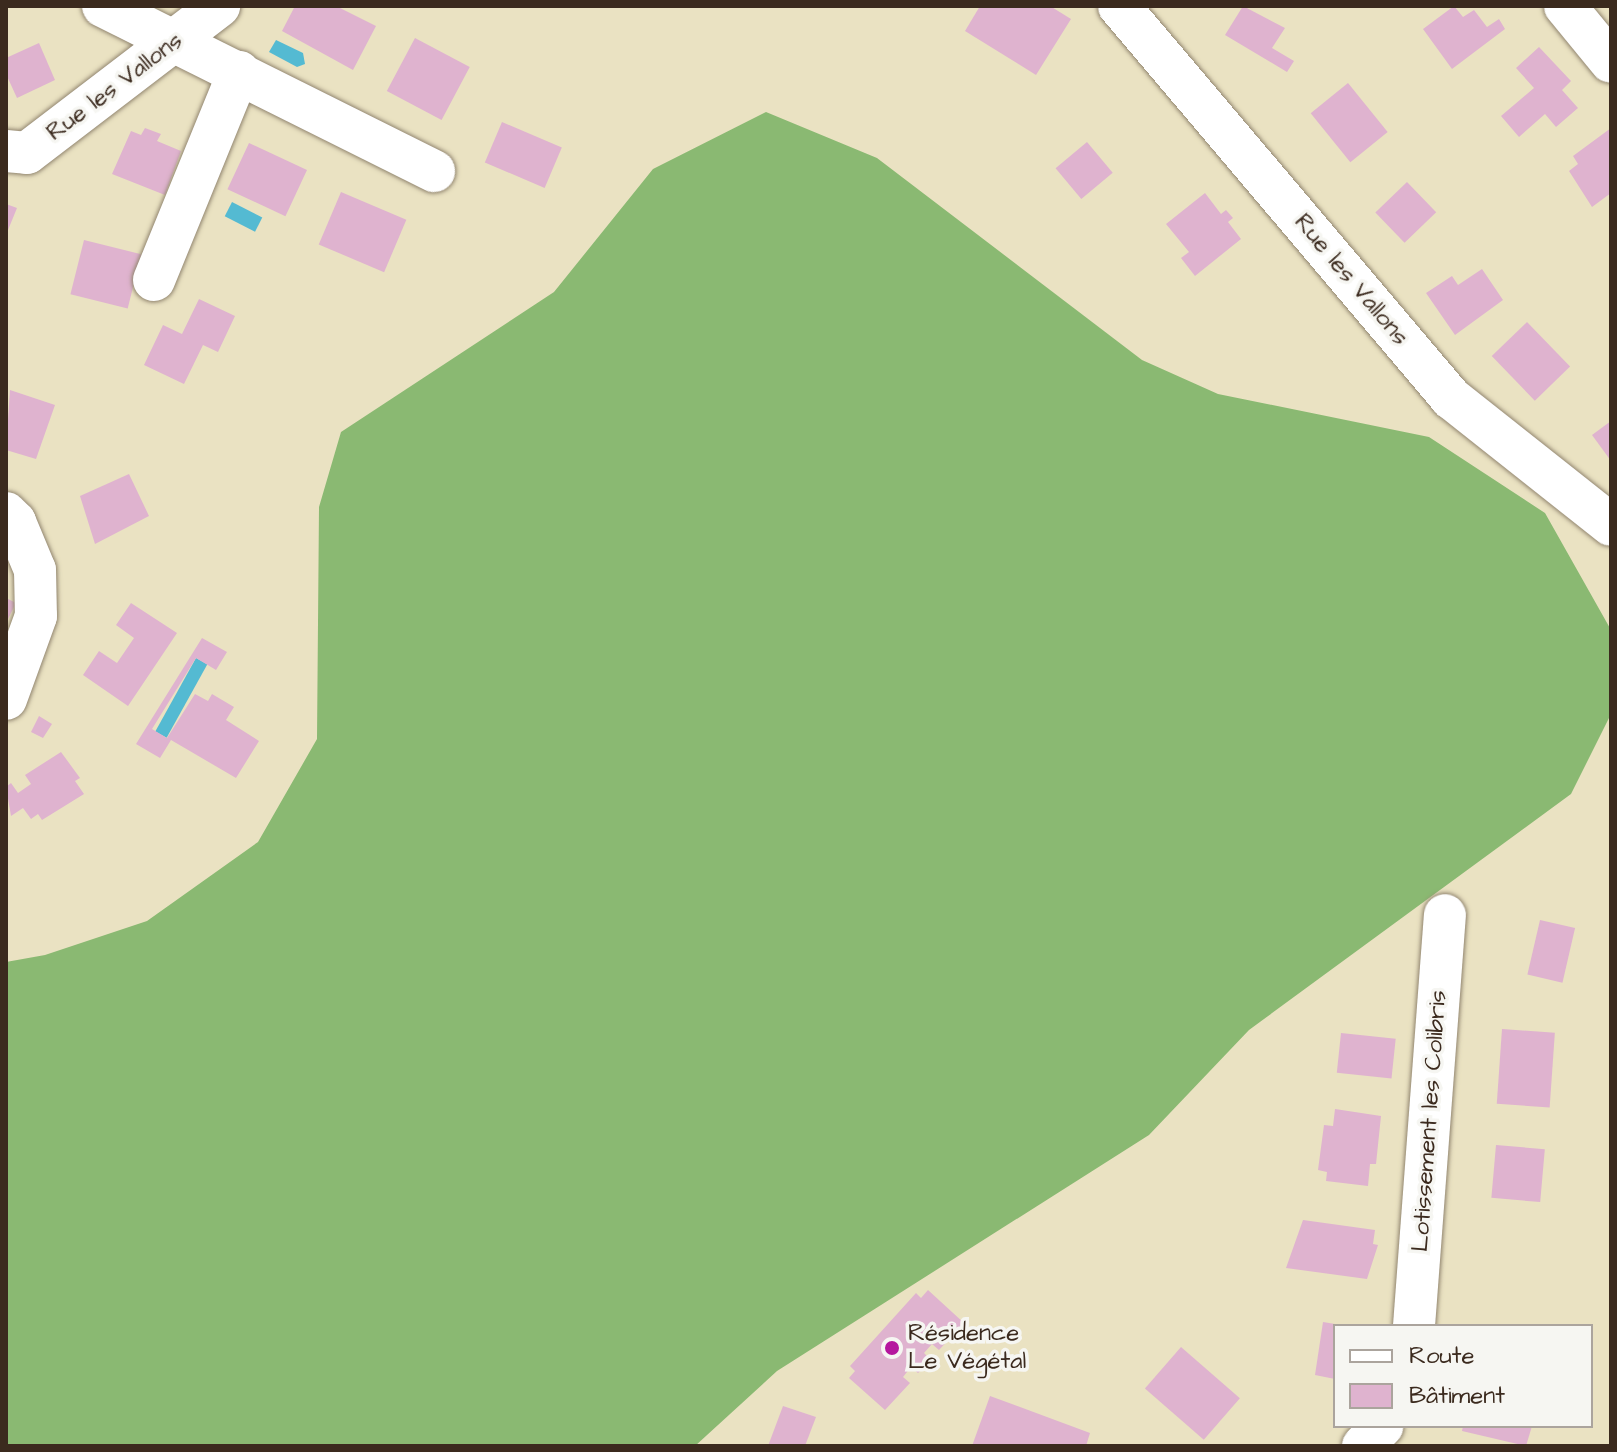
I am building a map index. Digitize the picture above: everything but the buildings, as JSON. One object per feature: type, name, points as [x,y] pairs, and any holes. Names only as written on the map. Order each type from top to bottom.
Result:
[{"type":"street","points":[[103,6],[434,171]]},
{"type":"street","name":"Rue les Vallons","points":[[6,151],[27,153],[219,6]]},
{"type":"street","name":"Rue les Vallons","points":[[1119,6],[1451,398],[1611,525]]},
{"type":"street","points":[[1565,6],[1611,62]]},
{"type":"street","points":[[154,280],[239,72]]},
{"type":"street","points":[[6,513],[15,522],[35,570],[36,616],[6,699]]},
{"type":"street","name":"Lotissement les Colibris","points":[[1414,1324],[1445,915]]},
{"type":"street","points":[[1363,1446],[1380,1428]]},
{"type":"green space","points":[[766,112],[877,158],[1142,360],[1218,394],[1429,437],[1545,513],[1611,630],[1611,714],[1571,794],[1249,1030],[1149,1135],[777,1371],[695,1446],[6,1446],[6,962],[45,955],[147,921],[258,842],[317,739],[319,507],[341,432],[554,292],[653,169]]},
{"type":"water","points":[[276,40],[303,53],[305,64],[297,67],[269,52]]},
{"type":"water","points":[[232,202],[262,217],[255,232],[225,216]]},
{"type":"water","points":[[196,658],[207,664],[167,738],[155,731]]},
{"type":"place","name":"Résidence Le Végétal","points":[[892,1348]]}]
